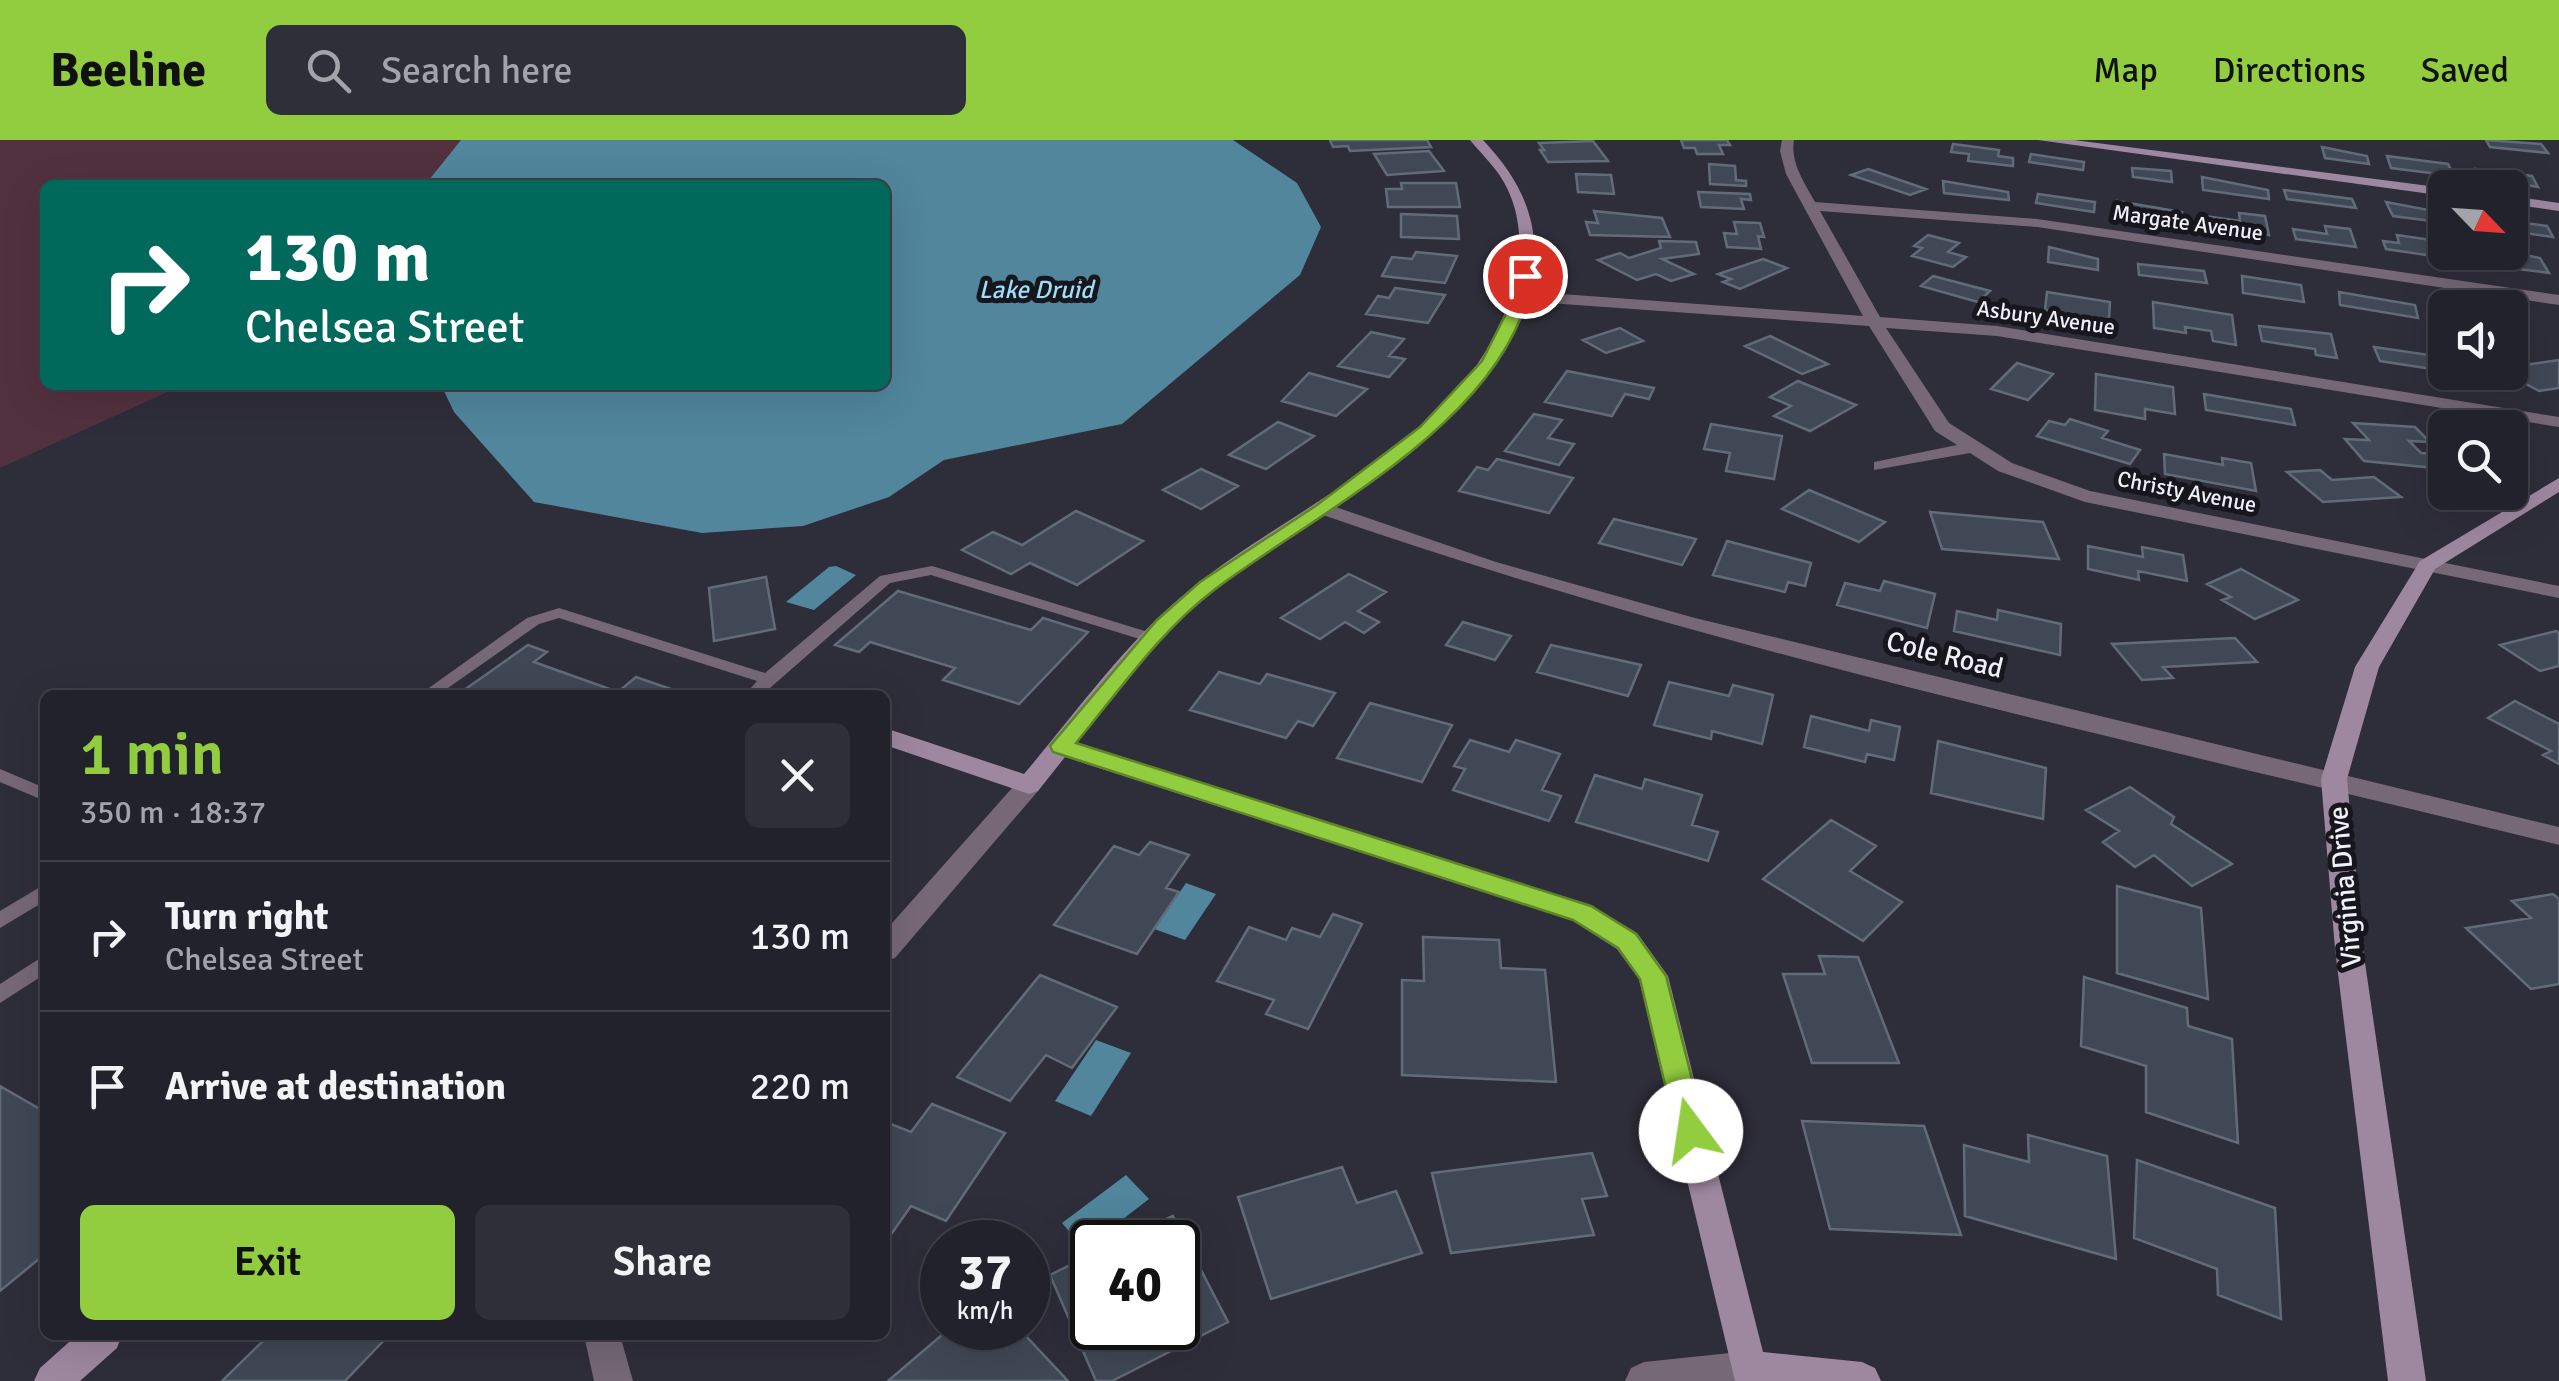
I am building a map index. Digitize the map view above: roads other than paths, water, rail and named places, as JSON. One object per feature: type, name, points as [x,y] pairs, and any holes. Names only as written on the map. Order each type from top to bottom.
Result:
[{"type":"street","points":[[890,944],[1152,638],[1206,586],[1324,509],[1426,430],[1489,363],[1522,296],[1528,255],[1520,201],[1506,173],[1476,140]]},
{"type":"street","name":"Christy Avenue","points":[[1788,140],[1786,151],[1792,174],[1874,322],[1942,427],[2005,467],[2086,496],[2559,592]]},
{"type":"street","points":[[2044,140],[2428,190]]},
{"type":"street","points":[[2528,203],[2559,207]]},
{"type":"street","name":"Margate Avenue","points":[[1810,206],[2038,223],[2559,300]]},
{"type":"street","name":"Asbury Avenue","points":[[1522,296],[2046,338],[2559,422]]},
{"type":"street","points":[[1881,466],[1973,447]]},
{"type":"street","name":"Virginia Drive","points":[[2406,1381],[2349,948],[2334,779],[2368,667],[2427,565],[2559,484]]},
{"type":"street","name":"Cole Road","points":[[1324,509],[1489,566],[1688,623],[2559,836]]},
{"type":"street","points":[[890,738],[1029,785]]},
{"type":"street","points":[[1061,746],[1582,913],[1627,941],[1653,976],[1749,1370]]},
{"type":"street","points":[[53,1381],[98,1340]]},
{"type":"street","points":[[603,1340],[614,1381]]},
{"type":"street","points":[[1644,1381],[1749,1370],[1862,1381]]},
{"type":"lane","points":[[757,690],[885,579],[932,570],[1152,638]]},
{"type":"lane","points":[[434,690],[533,621],[559,613],[768,678]]},
{"type":"lane","points":[[0,775],[40,793]]},
{"type":"lane","points":[[0,921],[40,894]]},
{"type":"lane","points":[[0,994],[40,966]]},
{"type":"water","name":"Lake Druid","points":[[461,140],[1233,140],[1297,183],[1321,227],[1300,275],[1122,424],[944,460],[889,497],[803,526],[702,533],[534,502],[454,412],[443,390],[890,390],[890,180],[429,180]]},
{"type":"water","points":[[829,567],[856,575],[814,610],[786,602]]},
{"type":"water","points":[[1186,883],[1216,894],[1185,940],[1154,929]]},
{"type":"water","points":[[1096,1040],[1131,1053],[1091,1116],[1055,1101]]},
{"type":"water","points":[[1126,1175],[1149,1199],[1122,1220],[1070,1220],[1070,1232],[1062,1223]]}]
